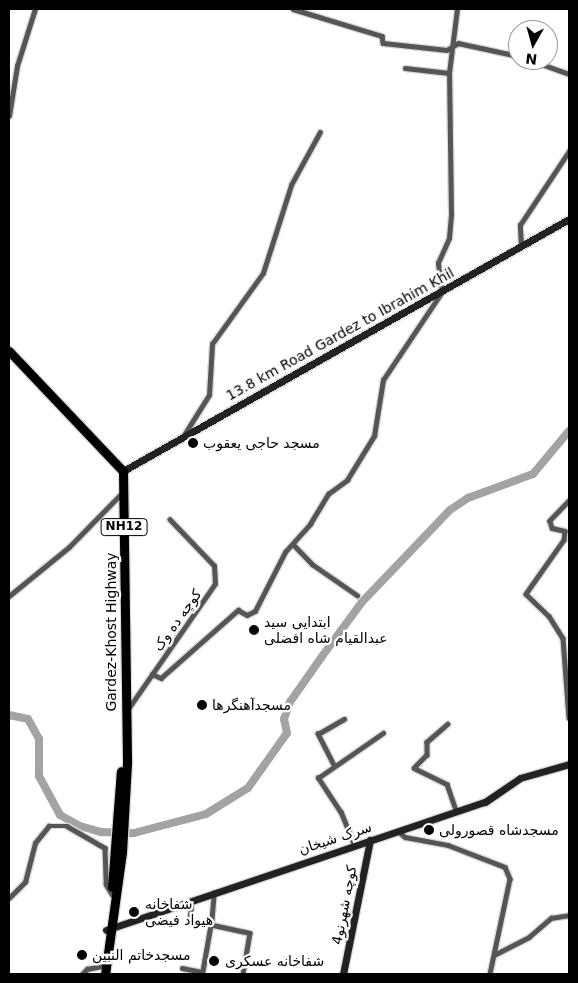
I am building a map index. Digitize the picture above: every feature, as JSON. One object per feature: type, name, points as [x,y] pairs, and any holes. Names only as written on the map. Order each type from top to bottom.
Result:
[{"type":"highway","points":[[9,351],[123,471]]},
{"type":"highway","name":"Gardez-Khost Highway","points":[[103,970],[119,852],[125,748],[123,471]]},
{"type":"highway","name":"Gardez-Khost Highway","points":[[109,930],[112,894],[119,852]]},
{"type":"street","points":[[9,116],[17,66],[35,9]]},
{"type":"street","points":[[293,9],[382,36],[383,43],[453,47],[458,43],[481,45],[508,53]]},
{"type":"street","points":[[152,674],[161,678],[238,610],[247,615],[256,611],[293,544],[328,494],[347,480],[374,436],[383,380],[442,292],[438,263],[449,238],[451,213],[449,73],[457,9]]},
{"type":"street","points":[[406,68],[449,73]]},
{"type":"street","points":[[182,438],[209,395],[212,344],[263,273],[292,185],[320,132]]},
{"type":"street","points":[[521,247],[520,225],[569,151]]},
{"type":"street","name":"13.8 km Road Gardez to Ibrahim Khil","points":[[123,471],[569,219]]},
{"type":"street","points":[[9,596],[69,547],[123,493]]},
{"type":"street","points":[[569,500],[550,521],[552,528],[565,531],[564,540],[526,594],[549,616],[562,638],[569,718]]},
{"type":"street","name":"کوچه ده وک","points":[[126,712],[213,591],[216,579],[214,566],[170,520]]},
{"type":"street","points":[[293,544],[312,564],[357,595]]},
{"type":"street","points":[[562,638],[569,635]]},
{"type":"street","points":[[333,764],[318,734],[344,718]]},
{"type":"street","points":[[448,724],[427,742],[427,754],[414,768],[447,784],[456,810]]},
{"type":"street","points":[[354,845],[341,813],[318,778],[333,764],[383,733]]},
{"type":"street","name":"سرک شیخان","points":[[109,930],[456,810],[485,802],[520,778],[569,764]]},
{"type":"street","points":[[9,898],[25,882],[35,843],[49,826],[67,826],[105,848],[106,884],[112,894]]},
{"type":"street","points":[[398,831],[405,837],[448,845],[505,867],[510,879],[490,974]]},
{"type":"street","name":"کوچه شهرنو4","points":[[343,974],[370,840]]},
{"type":"street","points":[[182,968],[202,973],[211,926],[214,893]]},
{"type":"street","points":[[192,901],[190,920],[250,934],[243,974]]},
{"type":"street","points":[[494,955],[529,937],[551,918],[569,915]]},
{"type":"street","points":[[82,974],[103,970]]},
{"type":"waterway","points":[[9,715],[28,719],[39,739],[39,776],[60,815],[80,826],[101,832],[134,833],[206,814],[248,788],[287,733],[284,719],[290,702],[362,602],[450,510],[468,498],[533,474],[569,431]]},
{"type":"place","name":"مسجد حاجی یعقوب","points":[[193,443]]},
{"type":"place","name":"ابتدایی سید عبدالقیام شاه افضلی","points":[[254,630]]},
{"type":"place","name":"مسجدآهنگرها","points":[[202,705]]},
{"type":"place","name":"مسجدشاه قصورولی","points":[[429,830]]},
{"type":"place","name":"شفاخانه هیواد فیضی","points":[[134,912]]},
{"type":"place","name":"مسجدخاتم النبین","points":[[82,955]]},
{"type":"place","name":"شفاخانه عسکری","points":[[214,961]]}]
